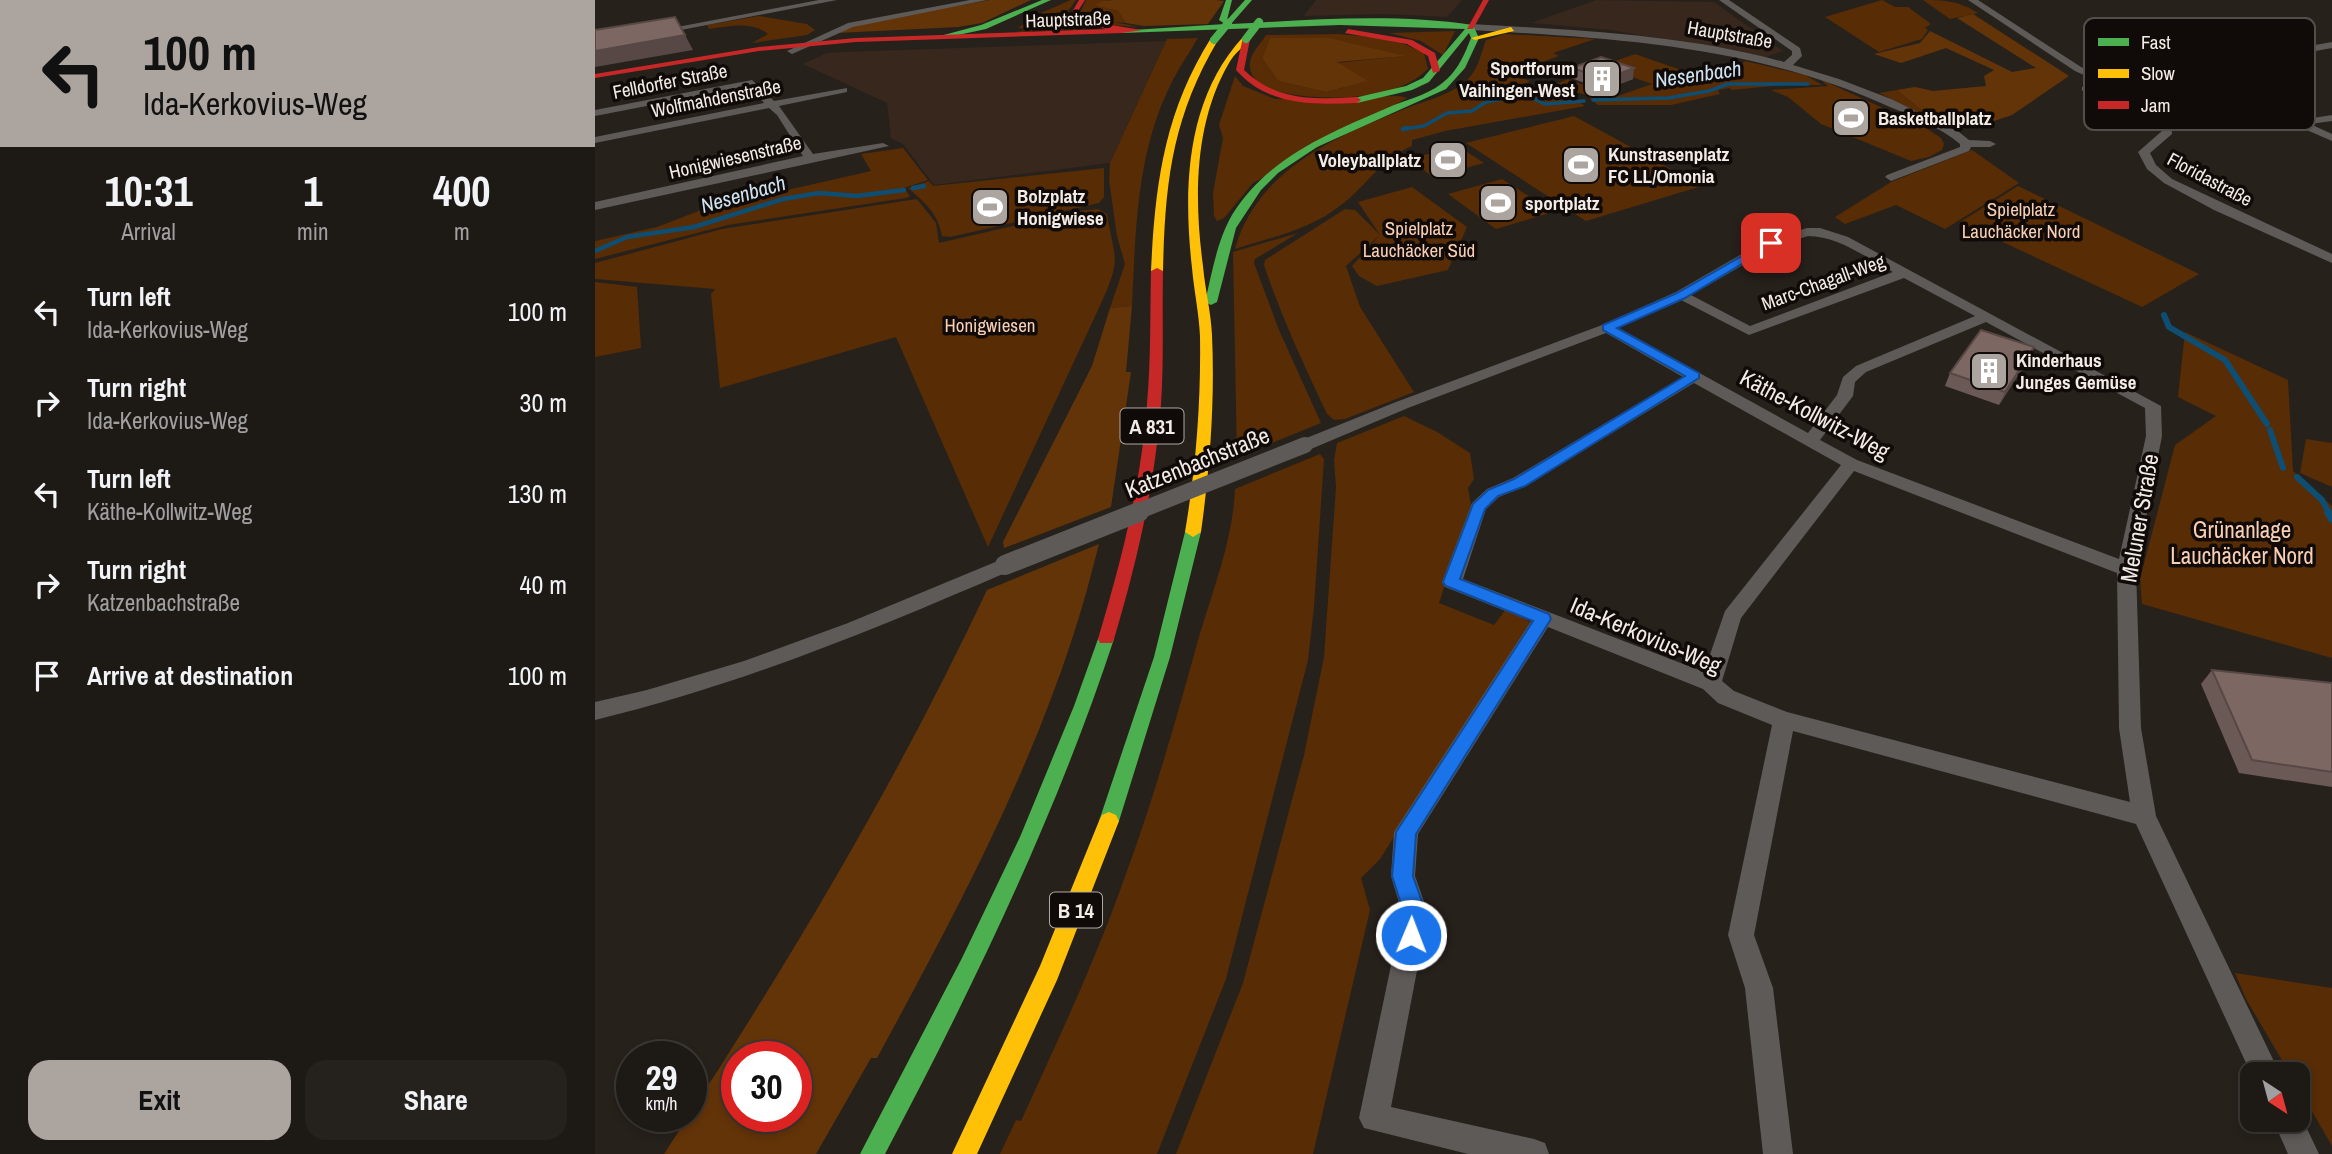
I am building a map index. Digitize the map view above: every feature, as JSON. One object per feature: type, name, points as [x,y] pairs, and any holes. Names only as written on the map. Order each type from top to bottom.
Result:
[{"type":"main road","points":[[944,36],[1014,16],[1048,0]]},
{"type":"main road","points":[[1014,16],[998,29],[999,38],[1033,14],[1063,0]]},
{"type":"main road","points":[[1081,0],[1074,11],[1082,20],[1132,33]]},
{"type":"main road","points":[[1228,23],[1223,16],[1229,0]]},
{"type":"main road","name":"A 831","points":[[871,1154],[941,1025],[991,924],[1057,774],[1101,654],[1128,558],[1150,439],[1158,328],[1162,192],[1167,148],[1179,105],[1199,63],[1214,40],[1249,0]]},
{"type":"main road","points":[[1205,318],[1214,294],[1224,245],[1241,208],[1255,190],[1276,170],[1323,139],[1446,85],[1462,68],[1472,33],[1486,0]]},
{"type":"main road","name":"A 831","points":[[1162,657],[1178,603],[1197,505],[1205,408],[1205,318],[1196,255],[1194,208],[1201,127],[1226,61],[1263,17]]},
{"type":"main road","name":"Hauptstraße","points":[[595,82],[757,52],[792,51],[827,45],[1418,23],[1472,33]]},
{"type":"main road","name":"Hauptstraße","points":[[1287,28],[1472,33]]},
{"type":"main road","points":[[1246,39],[1240,66],[1246,80],[1263,90],[1296,99],[1339,101],[1378,97],[1420,84],[1437,71],[1458,35],[1511,29]]},
{"type":"main road","points":[[1348,31],[1393,38],[1420,46],[1432,55],[1437,71]]},
{"type":"main road","name":"Hauptstraße","points":[[595,76],[757,52],[827,45],[944,36],[999,38]]},
{"type":"main road","name":"B 14","points":[[964,1154],[1031,1013],[1074,914],[1149,709],[1162,657]]},
{"type":"street","points":[[649,33],[815,1],[833,0]]},
{"type":"street","name":"Hauptstraße","points":[[827,45],[831,31],[851,24],[983,0]]},
{"type":"street","points":[[1723,0],[1797,50],[1797,57],[1786,66]]},
{"type":"street","points":[[1972,0],[2084,72]]},
{"type":"street","name":"Hauptstraße","points":[[1511,29],[1631,39],[1786,66],[1869,93],[1955,134],[1966,143]]},
{"type":"street","name":"Felldorfer Straße","points":[[595,113],[753,83],[762,96],[773,104]]},
{"type":"street","name":"Wolfmahdenstraße","points":[[595,140],[843,90]]},
{"type":"street","points":[[773,104],[810,158]]},
{"type":"street","name":"Floridastraße","points":[[2168,130],[2144,152],[2151,167],[2159,174],[2218,207],[2332,259]]},
{"type":"street","points":[[2314,130],[2332,138]]},
{"type":"street","points":[[1891,177],[1954,154],[1965,149],[1966,143],[1990,144]]},
{"type":"street","name":"Honigwiesenstraße","points":[[595,206],[810,158],[883,146]]},
{"type":"street","name":"Meluner Straße","points":[[1807,232],[1820,232],[1843,240],[2153,406],[2154,436],[2126,569],[2130,728],[2144,816],[2260,1062]]},
{"type":"street","name":"Katzenbachstraße","points":[[595,711],[715,679],[810,644],[1414,400],[1607,328],[1681,295],[1771,243],[1807,232]]},
{"type":"street","name":"Marc-Chagall-Weg","points":[[1681,295],[1749,331],[1904,273]]},
{"type":"street","points":[[1811,440],[1845,396],[1848,380],[1861,369],[1986,317]]},
{"type":"street","name":"Käthe-Kollwitz-Weg","points":[[1607,328],[1851,464],[2126,569]]},
{"type":"street","name":"Ida-Kerkovius-Weg","points":[[1695,376],[1520,482],[1493,493],[1478,507],[1451,582],[1711,683],[1726,697],[1784,720],[2144,816]]},
{"type":"street","points":[[1711,683],[1732,616],[1851,464]]},
{"type":"street","points":[[1534,1154],[1499,1151],[1374,1118],[1415,913],[1403,876],[1406,832],[1543,619]]},
{"type":"street","points":[[1778,1154],[1759,988],[1741,935],[1784,720]]},
{"type":"street","points":[[2294,1132],[2304,1154]]},
{"type":"shaded area","points":[[990,0],[1031,0],[982,23],[958,27],[837,33],[866,22]]},
{"type":"shaded area","points":[[1115,0],[1224,1],[1208,24],[1144,26],[1126,23],[1118,11],[1094,5]]},
{"type":"shaded area","points":[[1316,0],[1462,0],[1447,17],[1384,14],[1304,16]]},
{"type":"shaded area","points":[[1596,0],[1714,2],[1783,51],[1766,57],[1610,30],[1531,23]]},
{"type":"shaded area","points":[[1973,14],[2069,76],[2012,115],[1988,123],[1925,113],[1897,90],[1915,87],[1933,91],[1986,86],[1984,76],[1994,70],[1946,48],[1901,63],[1874,54],[1920,43],[1930,31],[2012,72],[2036,68],[1957,18]]},
{"type":"shaded area","points":[[1270,38],[1330,38],[1406,56],[1337,62],[1368,81],[1326,92],[1278,81],[1262,58]]},
{"type":"shaded area","points":[[1166,41],[1110,163],[934,185],[903,144],[891,138],[887,103],[803,64],[827,53],[841,52]]},
{"type":"shaded area","points":[[1132,306],[1126,372],[1131,372],[1111,507],[1004,548],[1003,542],[1092,366],[1110,308]]},
{"type":"shaded area","points":[[1099,544],[1084,602],[1054,691],[985,852],[877,1058],[871,1058],[816,1154],[664,1154],[678,1132],[707,1132],[707,1087],[721,1064],[721,1132],[812,1132],[812,1041],[736,1041],[848,856],[954,658],[987,590]]},
{"type":"green space","points":[[1076,0],[1068,11],[1082,23],[1065,28],[1085,24],[1103,28],[1014,32],[1033,29],[1018,28],[1036,15]]},
{"type":"green space","points":[[1086,0],[1115,0],[1102,1],[1095,5],[1118,11],[1126,23],[1114,22],[1139,27],[1109,25],[1080,13]]},
{"type":"green space","points":[[1882,0],[1895,7],[1908,7],[1931,24],[1925,28],[1928,30],[1922,39],[1879,52],[1825,17]]},
{"type":"green space","points":[[1923,0],[1951,2],[1978,13],[1950,19]]},
{"type":"green space","points":[[759,16],[807,24],[815,30],[807,35],[752,43],[768,34],[755,27],[709,29],[707,25]]},
{"type":"green space","points":[[1455,31],[1443,55],[1421,41],[1389,33]]},
{"type":"green space","points":[[1339,34],[1393,39],[1424,53],[1428,69],[1401,86],[1370,95],[1322,97],[1283,93],[1255,79],[1250,68],[1253,54],[1266,35]],"holes":[[[1270,38],[1330,38],[1403,56],[1336,63],[1367,81],[1326,92],[1278,81],[1262,58]]]},
{"type":"green space","points":[[1505,34],[1595,39],[1553,53],[1559,56],[1510,74],[1530,81],[1523,85],[1555,91],[1585,106],[1445,131],[1412,140],[1412,146],[1391,158],[1329,214],[1290,232],[1235,249],[1246,221],[1261,197],[1303,159],[1354,131],[1463,84],[1477,65],[1486,40]]},
{"type":"green space","points":[[1198,38],[1169,88],[1148,147],[1138,210],[1132,306],[1110,308],[1125,264],[1117,236],[1109,180],[1110,163],[1167,39]]},
{"type":"green space","points":[[1635,54],[1707,79],[1733,71],[1745,61],[1805,75],[1822,85],[1729,88],[1718,90],[1720,94],[1671,105],[1598,105],[1586,95],[1554,85],[1568,79],[1615,97],[1652,84],[1601,66]]},
{"type":"green space","points":[[1235,76],[1243,86],[1275,99],[1407,98],[1253,183],[1224,218],[1217,221],[1214,216],[1213,193],[1223,138],[1219,125]]},
{"type":"green space","points":[[1820,79],[1926,128],[1941,138],[1944,144],[1942,150],[1929,157],[1911,161],[1821,124],[1788,97],[1771,90],[1828,86]]},
{"type":"green space","points":[[1897,90],[1925,113],[1988,123],[1974,126],[1946,124],[1879,93]]},
{"type":"green space","name":"Kunstrasenplatz FC LL/Omonia","points":[[1574,116],[1702,186],[1586,221],[1466,143]]},
{"type":"green space","points":[[1458,146],[1484,163],[1433,177],[1409,159]]},
{"type":"green space","points":[[903,148],[928,180],[904,188],[910,196],[906,198],[728,225],[595,259],[595,241],[657,227],[704,209],[871,171],[861,154]]},
{"type":"green space","points":[[1972,150],[2019,183],[1945,229],[1896,205],[1845,224],[1835,217],[1891,182]]},
{"type":"green space","points":[[1104,168],[1104,197],[1099,203],[950,237],[942,236],[934,215],[908,188],[929,181],[933,186]]},
{"type":"green space","points":[[1502,179],[1553,212],[1496,229],[1448,194]]},
{"type":"green space","name":"Spielplatz Lauchäcker Nord","points":[[2018,186],[2199,274],[2142,307],[1960,222]]},
{"type":"green space","name":"Spielplatz Lauchäcker Süd","points":[[1412,187],[1467,227],[1448,270],[1377,286],[1359,276],[1352,266],[1379,236],[1346,266],[1360,307],[1414,392],[1345,419],[1334,420],[1327,414],[1293,340],[1264,265],[1265,260],[1345,209],[1355,210],[1380,235],[1358,202]]},
{"type":"green space","name":"Honigwiesen","points":[[917,199],[936,223],[939,243],[1077,211],[1098,209],[1107,214],[1115,257],[1113,274],[988,547],[896,337],[720,388],[711,294],[715,289],[595,279],[595,263],[722,229]]},
{"type":"green space","points":[[1298,233],[1255,259],[1254,263],[1279,330],[1321,423],[1237,457],[1233,252]]},
{"type":"green space","points":[[595,282],[637,287],[641,348],[595,357]]},
{"type":"green space","name":"Grünanlage Lauchäcker Nord","points":[[2185,332],[2288,380],[2293,471],[2332,506],[2332,658],[2142,604],[2140,579],[2175,445],[2216,416],[2178,397]]},
{"type":"green space","points":[[1404,416],[1437,432],[1470,453],[1474,479],[1468,488],[1471,505],[1439,603],[1494,625],[1506,609],[1530,622],[1380,859],[1361,878],[1370,910],[1313,1154],[1176,1154],[1243,983],[1304,755],[1324,657],[1337,443]]},
{"type":"green space","points":[[2306,439],[2332,443],[2332,487],[2300,473]]},
{"type":"green space","points":[[1320,454],[1324,459],[1308,660],[1226,979],[1157,1154],[1000,1154],[1016,1120],[1021,1121],[1075,1003],[1134,853],[1221,568],[1235,489]]},
{"type":"green space","points":[[2235,973],[2332,988],[2332,1146],[2310,1108],[2310,1062],[2283,1062],[2246,999]]},
{"type":"building","points":[[675,17],[685,35],[595,51],[595,30]]},
{"type":"building","points":[[1601,57],[1634,68],[1605,79],[1572,68]]},
{"type":"building","name":"Kinderhaus Junges Gemüse","points":[[1981,330],[2034,347],[2005,392],[1950,373]]},
{"type":"building","points":[[2212,670],[2332,683],[2332,772],[2252,760]]},
{"type":"waterway","name":"Nesenbach","points":[[1593,100],[1668,98],[1709,91],[1728,84],[1808,84]]},
{"type":"waterway","name":"Nesenbach","points":[[1408,128],[1403,129],[1424,126],[1447,113],[1472,111],[1486,102],[1519,96],[1528,96],[1545,104],[1584,101]]},
{"type":"waterway","name":"Nesenbach","points":[[913,188],[924,186]]},
{"type":"waterway","name":"Nesenbach","points":[[595,251],[627,237],[694,227],[783,199],[819,193],[857,196],[904,190]]},
{"type":"waterway","points":[[2164,315],[2169,327],[2225,360],[2267,424]]},
{"type":"waterway","points":[[2270,430],[2283,468]]},
{"type":"waterway","points":[[2297,477],[2322,500],[2329,513]]},
{"type":"waterway","points":[[2328,512],[2332,519]]},
{"type":"traffic: fast","points":[[944,36],[983,27],[1048,0]]},
{"type":"traffic: fast","points":[[1229,0],[1223,20],[1228,23],[1249,0]]},
{"type":"traffic: fast","points":[[1246,39],[1259,22]]},
{"type":"traffic: fast","points":[[1122,31],[1340,22],[1470,27]]},
{"type":"traffic: fast","points":[[1214,40],[1228,23]]},
{"type":"traffic: fast","points":[[1211,302],[1222,253],[1231,228],[1258,187],[1293,157],[1313,145],[1443,87],[1453,78],[1467,57],[1475,38],[1470,27],[1426,80],[1409,88],[1357,100]]},
{"type":"traffic: fast","points":[[1109,821],[1162,657],[1193,532]]},
{"type":"traffic: fast","points":[[872,1154],[1001,902],[1058,772],[1106,639]]},
{"type":"traffic: slow","points":[[1475,38],[1511,29]]},
{"type":"traffic: slow","points":[[1193,532],[1202,461],[1206,365],[1205,322],[1193,215],[1195,162],[1205,110],[1213,86],[1227,60],[1246,39]]},
{"type":"traffic: slow","points":[[1157,271],[1160,209],[1168,151],[1185,95],[1214,40]]},
{"type":"traffic: slow","points":[[964,1154],[1049,972],[1109,821]]},
{"type":"traffic: jam","points":[[1082,0],[1074,11],[1088,22],[1103,27],[1138,30]]},
{"type":"traffic: jam","points":[[1470,27],[1486,0]]},
{"type":"traffic: jam","points":[[595,76],[759,49],[856,40],[1122,31]]},
{"type":"traffic: jam","points":[[1348,31],[1409,42],[1432,55],[1436,71]]},
{"type":"traffic: jam","points":[[1246,39],[1240,70],[1264,90],[1293,100],[1357,100]]},
{"type":"traffic: jam","points":[[1106,639],[1123,581],[1143,493],[1155,387],[1157,271]]},
{"type":"place","name":"Sportforum Vaihingen-West","points":[[1602,79]]},
{"type":"place","name":"Basketballplatz","points":[[1851,118]]},
{"type":"place","name":"Voleyballplatz","points":[[1448,160]]},
{"type":"place","name":"Kunstrasenplatz FC LL/Omonia","points":[[1581,165]]},
{"type":"place","name":"sportplatz","points":[[1498,203]]},
{"type":"place","name":"Bolzplatz Honigwiese","points":[[990,207]]},
{"type":"place","name":"Kinderhaus Junges Gemüse","points":[[1989,371]]},
{"type":"route","points":[[1411,935],[1415,913],[1403,876],[1406,832],[1543,619],[1451,582],[1478,507],[1493,493],[1520,482],[1695,376],[1607,328],[1681,295],[1771,243]]}]
